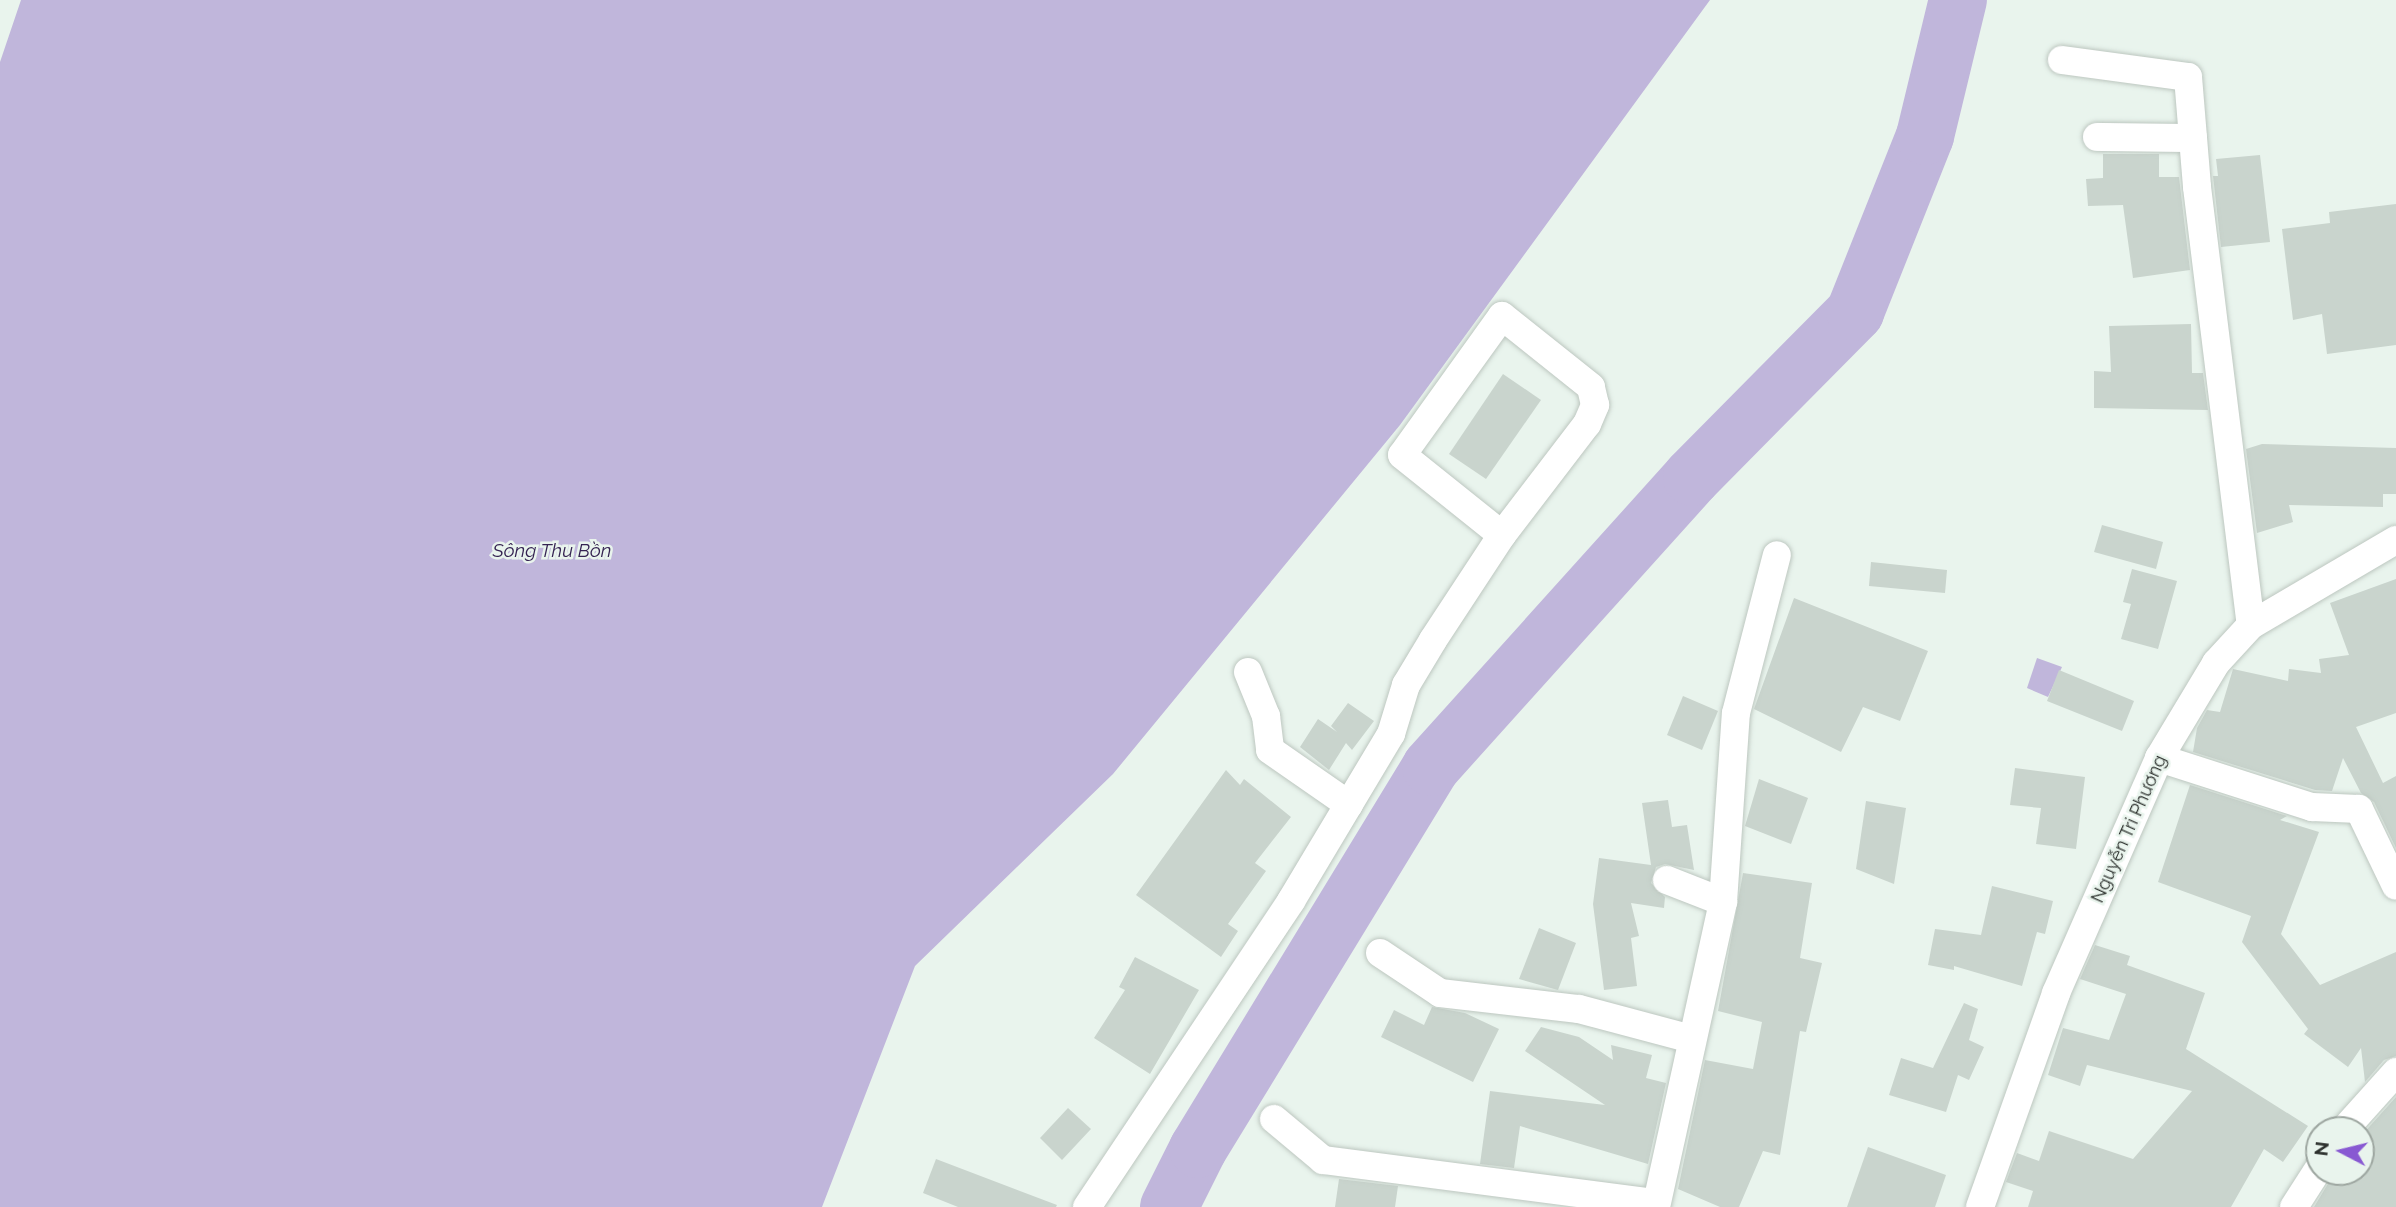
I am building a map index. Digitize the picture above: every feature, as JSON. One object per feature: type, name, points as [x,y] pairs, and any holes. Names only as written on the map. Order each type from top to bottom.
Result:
[{"type":"street","points":[[2062,60],[2188,78],[2250,625]]},
{"type":"street","points":[[2097,137],[2193,138]]},
{"type":"street","points":[[1087,1207],[1291,901],[1391,734],[1406,685],[1503,535],[1587,424],[1595,405],[1591,387],[1502,316],[1402,455],[1503,535]]},
{"type":"street","name":"Nguyễn Tri Phương","points":[[1980,1207],[2056,993],[2159,758],[2216,663],[2250,625],[2396,540]]},
{"type":"street","points":[[1274,1119],[1323,1160],[1656,1205],[1723,902],[1736,713],[1777,555]]},
{"type":"street","points":[[1248,672],[1266,716],[1270,750],[1349,805]]},
{"type":"street","points":[[2159,758],[2312,807],[2359,809],[2396,886]]},
{"type":"street","points":[[1667,880],[1723,902]]},
{"type":"street","points":[[1380,953],[1440,993],[1579,1009],[1692,1039]]},
{"type":"street","points":[[2357,1116],[2396,1072]]},
{"type":"street","points":[[2294,1207],[2307,1186]]},
{"type":"water","name":"Sông Thu Bồn","points":[[21,0],[1710,0],[1400,425],[1113,774],[915,966],[822,1207],[0,1207],[0,62]]},
{"type":"water","points":[[2037,658],[2062,667],[2048,697],[2027,688]]},
{"type":"building","points":[[2103,154],[2159,154],[2159,177],[2179,177],[2190,270],[2133,278],[2123,205],[2088,206],[2086,179],[2103,178]]},
{"type":"building","points":[[2260,155],[2270,242],[2221,247],[2213,176],[2218,176],[2216,159]]},
{"type":"building","points":[[2396,204],[2396,345],[2327,354],[2322,314],[2293,320],[2282,229],[2330,223],[2329,212]]},
{"type":"building","points":[[2191,324],[2192,373],[2203,373],[2208,410],[2094,408],[2094,371],[2111,372],[2109,326]]},
{"type":"building","points":[[1503,374],[1541,400],[1486,479],[1449,454]]},
{"type":"building","points":[[2262,444],[2396,448],[2396,494],[2383,494],[2383,507],[2289,505],[2293,522],[2257,533],[2246,449]]},
{"type":"building","points":[[2102,525],[2163,542],[2156,569],[2094,552]]},
{"type":"building","points":[[1871,562],[1947,570],[1945,593],[1869,586]]},
{"type":"building","points":[[2132,569],[2177,581],[2158,649],[2121,639],[2131,604],[2123,602]]},
{"type":"building","points":[[2396,579],[2396,713],[2356,727],[2383,783],[2396,776],[2396,848],[2374,802],[2361,793],[2343,758],[2332,791],[2315,790],[2193,752],[2197,728],[2207,710],[2220,712],[2233,669],[2288,681],[2289,669],[2321,673],[2319,659],[2349,655],[2330,603]]},
{"type":"building","points":[[1794,598],[1928,651],[1900,721],[1863,707],[1841,752],[1754,709]]},
{"type":"building","points":[[2059,670],[2134,701],[2122,731],[2047,701]]},
{"type":"building","points":[[1683,696],[1718,711],[1702,750],[1667,735]]},
{"type":"building","points":[[1348,703],[1374,721],[1352,750],[1346,743],[1329,770],[1300,747],[1318,719],[1337,732],[1331,726]]},
{"type":"building","points":[[2015,768],[2085,777],[2076,849],[2036,844],[2041,808],[2010,805]]},
{"type":"building","points":[[1226,770],[1240,785],[1244,779],[1291,817],[1255,863],[1266,871],[1228,924],[1238,931],[1221,957],[1136,895]]},
{"type":"building","points":[[1759,779],[1808,798],[1791,844],[1745,826]]},
{"type":"building","points":[[2190,785],[2287,816],[2280,820],[2319,832],[2281,934],[2320,985],[2396,952],[2396,1056],[2384,1060],[2365,1082],[2361,1048],[2348,1067],[2304,1034],[2308,1029],[2242,942],[2251,916],[2158,882]]},
{"type":"building","points":[[1668,800],[1672,827],[1687,825],[1694,870],[1665,864],[1656,867],[1651,883],[1665,897],[1664,908],[1631,903],[1639,936],[1631,938],[1637,986],[1604,990],[1593,904],[1599,858],[1651,865],[1642,803]]},
{"type":"building","points":[[1866,801],[1906,808],[1894,884],[1856,869]]},
{"type":"building","points":[[1743,873],[1812,883],[1800,958],[1822,963],[1806,1032],[1800,1031],[1780,1155],[1763,1151],[1739,1207],[1720,1207],[1678,1189],[1705,1060],[1753,1069],[1762,1022],[1718,1011]]},
{"type":"building","points":[[1992,886],[2053,901],[2045,934],[2037,932],[2022,986],[1954,966],[1954,970],[1928,965],[1935,929],[1981,935]]},
{"type":"building","points":[[1539,928],[1576,943],[1558,990],[1519,979]]},
{"type":"building","points":[[2095,945],[2130,956],[2127,965],[2205,993],[2186,1049],[2305,1124],[2305,1130],[2283,1162],[2264,1149],[2231,1207],[2028,1207],[2033,1191],[2006,1182],[2017,1153],[2039,1161],[2049,1131],[2133,1159],[2192,1091],[2087,1065],[2080,1086],[2048,1075],[2063,1028],[2109,1040],[2126,994],[2080,979]]},
{"type":"building","points":[[1135,957],[1199,990],[1150,1074],[1094,1038],[1125,990],[1119,987]]},
{"type":"building","points":[[1964,1003],[1978,1009],[1969,1040],[1984,1047],[1969,1080],[1958,1075],[1946,1112],[1889,1095],[1901,1058],[1933,1068]]},
{"type":"building","points":[[1432,1007],[1465,1013],[1499,1029],[1473,1082],[1381,1037],[1394,1010],[1424,1025]]},
{"type":"building","points":[[1541,1027],[1579,1037],[1613,1060],[1611,1045],[1652,1055],[1646,1078],[1666,1083],[1648,1164],[1520,1126],[1514,1168],[1480,1164],[1490,1091],[1605,1105],[1525,1051]]},
{"type":"building","points":[[2396,1097],[2396,1207],[2314,1207],[2327,1186],[2375,1186],[2375,1120]]},
{"type":"building","points":[[1068,1108],[1091,1129],[1062,1160],[1040,1138]]},
{"type":"building","points":[[1868,1147],[1946,1175],[1935,1207],[1847,1207]]},
{"type":"building","points":[[936,1159],[1057,1205],[958,1207],[923,1193]]},
{"type":"building","points":[[1339,1179],[1398,1186],[1395,1207],[1335,1207]]},
{"type":"waterway","points":[[1169,1207],[1198,1149],[1431,767],[1692,477],[1855,312],[1925,136],[1958,0]]}]
